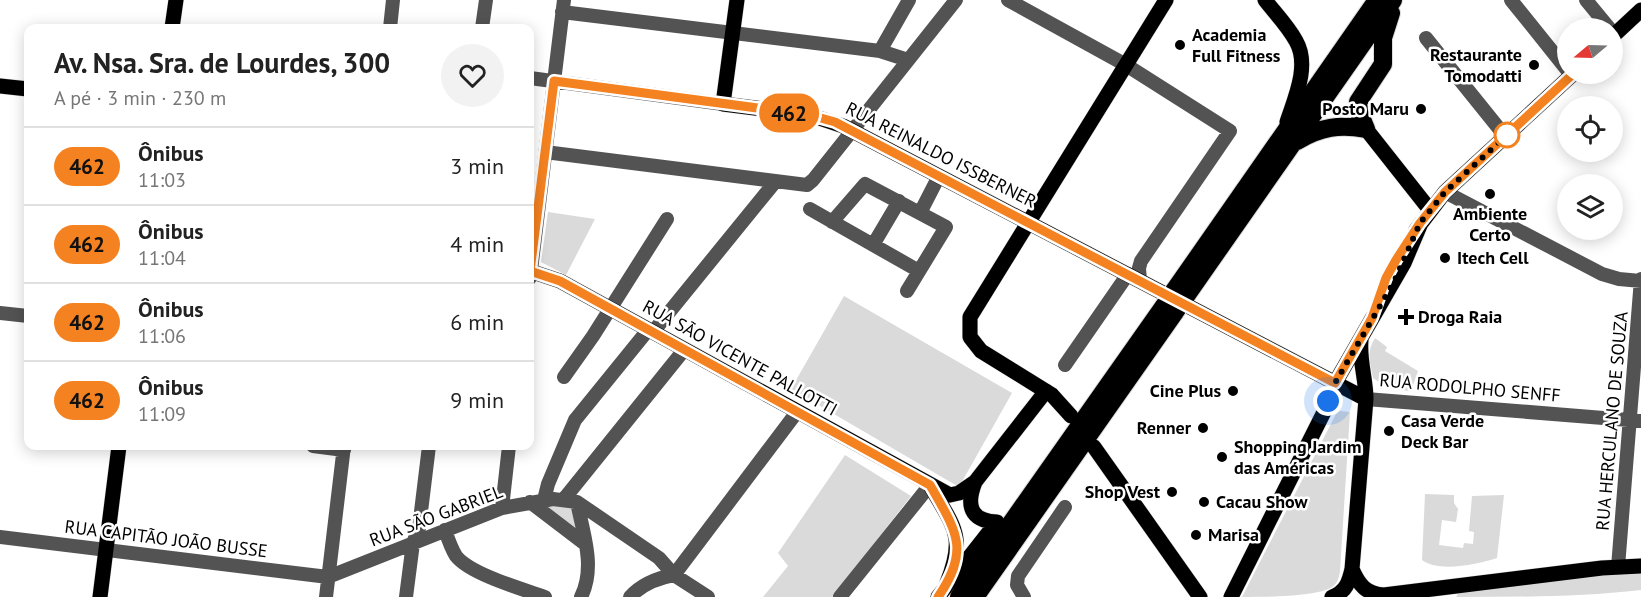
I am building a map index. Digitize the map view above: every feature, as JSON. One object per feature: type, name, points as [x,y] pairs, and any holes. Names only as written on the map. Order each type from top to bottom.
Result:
[{"type":"highway","points":[[975,597],[1288,138],[1377,0]]},
{"type":"highway","points":[[1288,138],[1394,0]]},
{"type":"highway","points":[[1288,138],[1329,127],[1366,129],[1359,112],[1358,102],[1383,64],[1383,38],[1394,0]]},
{"type":"highway","points":[[953,590],[1175,301]]},
{"type":"highway","points":[[997,522],[1062,450]]},
{"type":"main road","points":[[173,24],[176,0]]},
{"type":"main road","points":[[723,104],[737,0]]},
{"type":"main road","points":[[1071,416],[1046,391],[981,351],[970,336],[969,327],[974,309],[1166,0]]},
{"type":"main road","points":[[1265,0],[1296,40],[1301,53],[1302,69],[1288,138]]},
{"type":"main road","points":[[1623,24],[1641,10]]},
{"type":"main road","points":[[1231,597],[1324,412],[1335,383],[1404,263],[1425,216],[1445,192],[1559,84]]},
{"type":"main road","points":[[0,86],[24,89]]},
{"type":"main road","name":"RUA REINALDO ISSBERNER","points":[[723,104],[810,115],[835,122],[1175,301]]},
{"type":"main road","points":[[1366,129],[1425,216]]},
{"type":"main road","name":"RUA SÃO VICENTE PALLOTTI","points":[[534,275],[550,277],[946,494],[955,495],[975,482]]},
{"type":"main road","name":"RUA RODOLPHO SENFF","points":[[1175,301],[1366,399]]},
{"type":"main road","points":[[1332,597],[1347,586],[1352,569],[1366,399],[1366,385],[1360,356],[1361,340]]},
{"type":"main road","points":[[997,522],[981,520],[971,507],[975,482],[1046,391]]},
{"type":"main road","points":[[1324,412],[1342,399],[1353,397],[1366,399]]},
{"type":"main road","points":[[1094,447],[1200,597]]},
{"type":"main road","points":[[100,597],[118,450]]},
{"type":"main road","points":[[930,485],[952,524],[957,539],[953,590]]},
{"type":"main road","points":[[952,524],[961,519],[971,507]]},
{"type":"main road","points":[[957,539],[997,522]]},
{"type":"main road","points":[[938,597],[953,590],[997,522]]},
{"type":"main road","points":[[1352,569],[1362,587],[1369,592],[1384,595],[1641,566]]},
{"type":"street","points":[[390,24],[393,0]]},
{"type":"street","points":[[483,24],[486,0]]},
{"type":"street","points":[[880,51],[909,0]]},
{"type":"street","points":[[545,152],[807,185],[956,0]]},
{"type":"street","points":[[1008,0],[1126,65],[1230,130],[1141,261],[1134,278],[1065,365]]},
{"type":"street","points":[[1511,0],[1557,57]]},
{"type":"street","points":[[1586,0],[1600,18]]},
{"type":"street","points":[[534,241],[563,6],[732,32],[880,51],[908,60]]},
{"type":"street","points":[[1426,38],[1505,136]]},
{"type":"street","name":"RUA REINALDO ISSBERNER","points":[[534,78],[723,104]]},
{"type":"street","points":[[920,213],[939,176]]},
{"type":"street","points":[[585,544],[537,501],[548,484],[575,420],[774,182]]},
{"type":"street","points":[[832,222],[865,184],[946,227],[907,291]]},
{"type":"street","points":[[1445,192],[1602,274],[1619,279],[1641,280]]},
{"type":"street","points":[[873,245],[899,201]]},
{"type":"street","points":[[810,209],[919,271]]},
{"type":"street","points":[[564,377],[666,219]]},
{"type":"street","name":"RUA HERCULANO DE SOUZA","points":[[1618,567],[1635,421],[1641,280]]},
{"type":"street","points":[[0,313],[24,316]]},
{"type":"street","points":[[570,500],[684,350]]},
{"type":"street","name":"RUA RODOLPHO SENFF","points":[[1366,399],[1635,421]]},
{"type":"street","points":[[630,597],[644,585],[656,579],[674,575],[797,412]]},
{"type":"street","points":[[326,597],[344,450]]},
{"type":"street","points":[[406,597],[412,543],[419,528],[429,450]]},
{"type":"street","points":[[502,508],[509,450]]},
{"type":"street","points":[[840,597],[930,485]]},
{"type":"street","points":[[570,500],[585,544],[589,569],[581,597]]},
{"type":"street","points":[[570,500],[659,558],[674,575],[708,597]]},
{"type":"street","name":"RUA SÃO GABRIEL","points":[[328,578],[502,508],[537,501],[570,500]]},
{"type":"street","points":[[1024,597],[1017,585],[1018,576],[1065,507]]},
{"type":"street","points":[[445,530],[455,554],[465,564],[492,578],[545,597]]},
{"type":"street","name":"RUA CAPITÃO JOÃO BUSSE","points":[[0,537],[328,578]]},
{"type":"shaded area","points":[[548,212],[595,219],[566,275],[541,262]]},
{"type":"shaded area","points":[[844,296],[1012,393],[959,487],[791,389]]},
{"type":"shaded area","points":[[1375,338],[1387,347],[1385,351],[1418,371],[1411,391],[1389,389],[1373,378],[1370,353]]},
{"type":"shaded area","points":[[1340,411],[1350,412],[1340,571],[1337,582],[1332,587],[1315,593],[1242,597],[1336,414]]},
{"type":"shaded area","points":[[845,455],[911,496],[833,597],[763,597],[788,566],[778,553]]},
{"type":"shaded area","points":[[1425,494],[1454,495],[1454,503],[1458,509],[1456,522],[1442,520],[1439,545],[1463,548],[1464,543],[1473,544],[1474,532],[1469,531],[1472,496],[1504,495],[1497,558],[1469,565],[1448,567],[1429,564],[1422,560]]},
{"type":"shaded area","points":[[543,504],[571,504],[577,533]]},
{"type":"shaded area","points":[[1641,571],[1641,590],[1525,597],[1456,597],[1459,592]]},
{"type":"bus line","name":"462","points":[[534,239],[554,81],[810,115],[853,130],[1335,383],[1372,318],[1386,278],[1420,223],[1445,192],[1562,84]]},
{"type":"bus line","name":"462","points":[[534,272],[560,281],[930,485],[952,524],[958,550],[947,583],[938,597]]},
{"type":"place","name":"Academia Full Fitness","points":[[1180,45]]},
{"type":"place","name":"Restaurante Tomodatti","points":[[1534,65]]},
{"type":"place","name":"Posto Maru","points":[[1421,109]]},
{"type":"place","name":"Ambiente Certo","points":[[1490,194]]},
{"type":"place","name":"Itech Cell","points":[[1445,258]]},
{"type":"place","name":"Droga Raia","points":[[1406,317]]},
{"type":"place","name":"Cine Plus","points":[[1233,391]]},
{"type":"place","name":"Renner","points":[[1203,428]]},
{"type":"place","name":"Casa Verde Deck Bar","points":[[1389,431]]},
{"type":"place","name":"Shopping Jardim das Américas","points":[[1222,457]]},
{"type":"place","name":"Shop Vest","points":[[1172,492]]},
{"type":"place","name":"Cacau Show","points":[[1204,502]]},
{"type":"place","name":"Marisa","points":[[1196,535]]},
{"type":"route","points":[[1328,401],[1335,383],[1404,263],[1420,223],[1445,192],[1507,135]]}]
